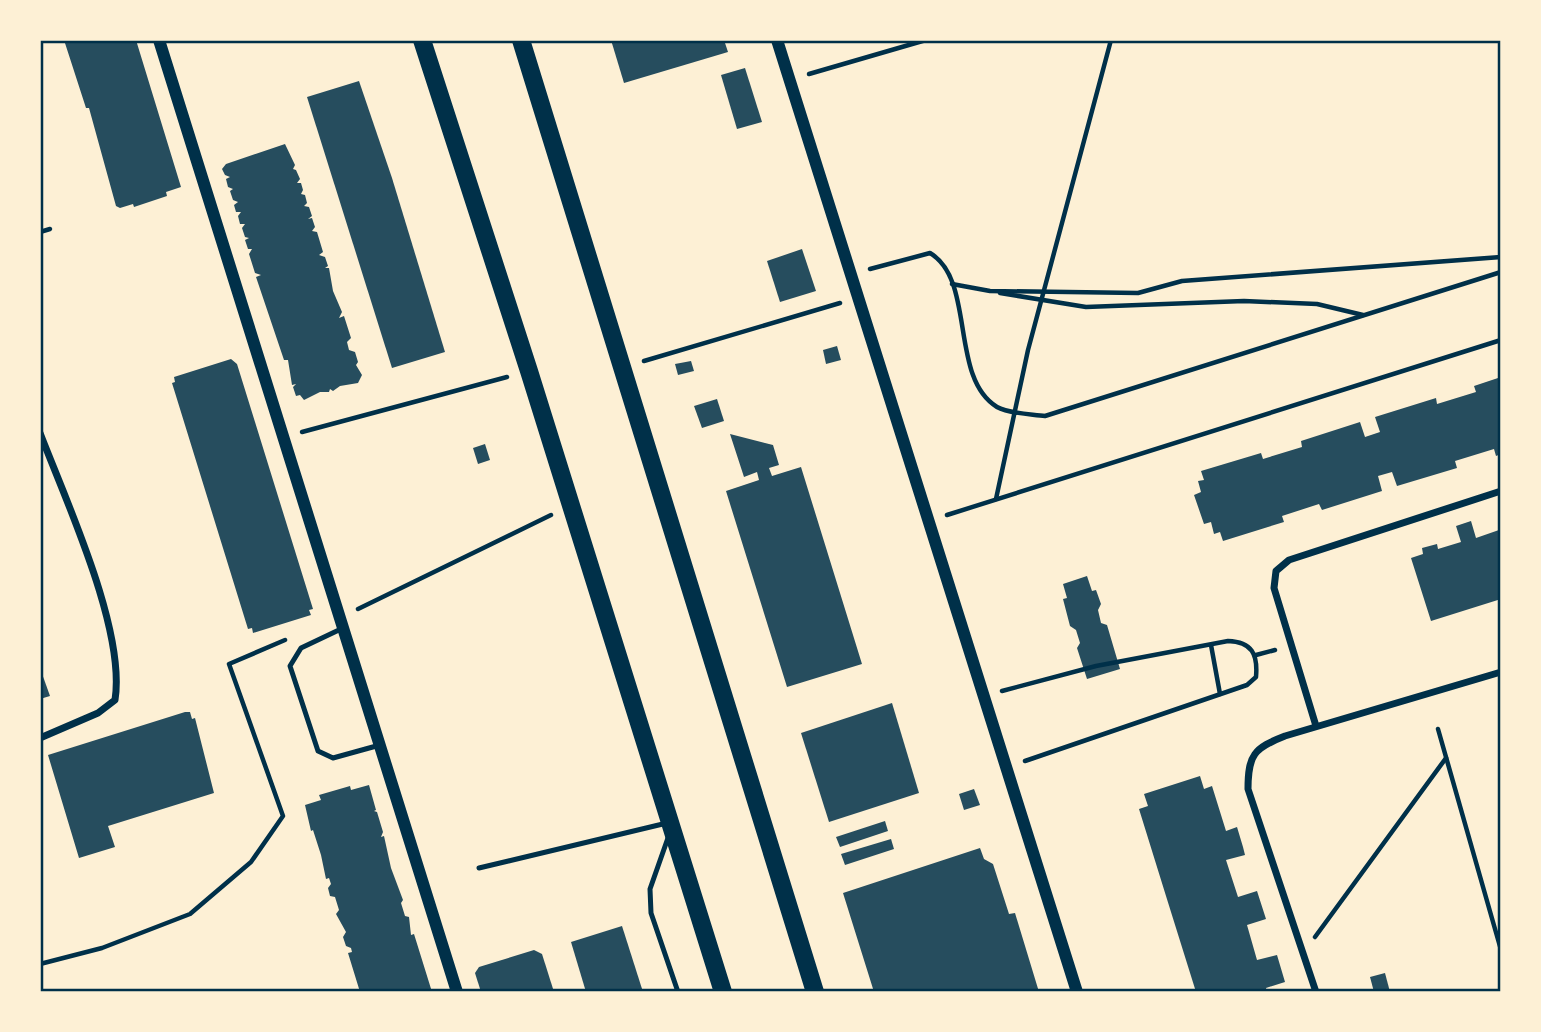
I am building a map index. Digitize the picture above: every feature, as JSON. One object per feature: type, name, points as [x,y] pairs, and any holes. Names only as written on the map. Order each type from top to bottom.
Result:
[{"type":"main road","points":[[422,40],[529,371],[723,992]]},
{"type":"main road","points":[[521,40],[816,992]]},
{"type":"street","points":[[159,40],[457,992]]},
{"type":"street","points":[[777,40],[856,299],[1007,765],[1077,992]]},
{"type":"street","points":[[40,433],[102,599],[119,679],[116,700],[98,713],[40,737]]},
{"type":"street","points":[[1316,726],[1274,588],[1274,577],[1279,567],[1309,552],[1501,492]]},
{"type":"street","points":[[1316,992],[1252,805],[1248,789],[1248,769],[1252,757],[1262,745],[1316,726],[1501,672]]},
{"type":"lane","points":[[342,622],[300,648],[290,667],[317,751],[333,758],[380,745]]},
{"type":"lane","points":[[479,868],[671,826]]},
{"type":"lane","points":[[671,826],[654,869],[650,889],[651,913],[678,992]]},
{"type":"path","points":[[789,80],[926,40]]},
{"type":"path","points":[[996,500],[1044,292],[1111,40]]},
{"type":"path","points":[[40,232],[50,229]]},
{"type":"path","points":[[849,275],[930,253],[943,261],[952,284],[975,382],[998,408],[1045,416],[1501,272]]},
{"type":"path","points":[[952,284],[990,290],[1138,293],[1182,281],[1501,257]]},
{"type":"path","points":[[967,286],[1086,307],[1244,301],[1317,304],[1363,316]]},
{"type":"path","points":[[623,367],[856,299]]},
{"type":"path","points":[[926,521],[1501,340]]},
{"type":"path","points":[[285,437],[529,371]]},
{"type":"path","points":[[342,622],[571,505]]},
{"type":"path","points":[[40,964],[102,948],[190,914],[251,862],[283,816],[229,664],[291,638]]},
{"type":"path","points":[[985,697],[1096,667],[1211,645],[1242,642],[1251,647],[1256,655],[1256,677],[1247,685],[1045,756],[1007,765]]},
{"type":"path","points":[[1211,645],[1220,694]]},
{"type":"path","points":[[1438,729],[1501,950]]},
{"type":"path","points":[[1304,952],[1446,758]]},
{"type":"building","points":[[64,40],[136,40],[181,187],[166,192],[167,196],[134,207],[133,204],[120,208],[116,206],[89,108],[86,108]]},
{"type":"building","points":[[611,40],[724,40],[728,52],[624,83]]},
{"type":"building","points":[[745,68],[762,122],[737,129],[721,75]]},
{"type":"building","points":[[359,81],[392,178],[445,352],[392,368],[307,97]]},
{"type":"building","points":[[285,144],[295,165],[293,169],[300,179],[297,183],[301,183],[301,194],[305,195],[307,203],[304,206],[309,207],[312,216],[308,219],[312,218],[315,227],[312,231],[317,232],[323,252],[319,255],[325,257],[328,266],[325,268],[329,268],[333,291],[342,312],[339,318],[344,316],[351,338],[347,342],[349,350],[355,352],[358,362],[356,365],[362,375],[358,383],[320,392],[304,400],[300,395],[296,396],[293,387],[296,384],[292,385],[288,360],[284,360],[256,277],[261,275],[255,273],[249,254],[252,249],[248,249],[245,240],[249,238],[245,237],[242,228],[245,224],[240,224],[238,216],[241,212],[236,212],[234,205],[238,202],[233,200],[230,191],[233,189],[228,187],[226,179],[230,177],[225,175],[222,169],[226,164]]},
{"type":"building","points":[[802,249],[816,291],[780,302],[767,261]]},
{"type":"building","points":[[837,346],[841,360],[826,364],[823,350]]},
{"type":"building","points":[[231,359],[237,364],[313,609],[309,610],[311,615],[253,633],[252,628],[248,629],[172,383],[175,382],[174,377]]},
{"type":"building","points":[[691,361],[694,371],[678,375],[675,364]]},
{"type":"building","points":[[1501,377],[1501,454],[1496,456],[1494,449],[1455,461],[1457,468],[1397,486],[1392,472],[1378,476],[1382,491],[1322,510],[1319,504],[1282,516],[1284,522],[1223,541],[1220,532],[1214,534],[1211,522],[1204,524],[1194,495],[1201,492],[1198,481],[1204,480],[1201,471],[1261,453],[1263,459],[1302,447],[1301,441],[1360,422],[1365,437],[1380,432],[1375,417],[1436,398],[1437,404],[1476,392],[1474,386]]},
{"type":"building","points":[[717,399],[724,421],[702,428],[694,406]]},
{"type":"building","points":[[730,434],[773,445],[779,465],[769,468],[772,476],[801,467],[862,664],[787,687],[726,491],[759,480],[757,472],[744,477]]},
{"type":"building","points":[[485,444],[490,460],[478,464],[473,448]]},
{"type":"building","points":[[1471,521],[1476,538],[1499,530],[1498,525],[1501,524],[1501,599],[1431,621],[1411,558],[1423,554],[1422,548],[1437,544],[1438,549],[1461,542],[1456,526]]},
{"type":"building","points":[[1087,576],[1092,591],[1096,590],[1101,604],[1098,610],[1101,623],[1107,625],[1120,669],[1087,679],[1077,648],[1080,643],[1076,630],[1070,626],[1063,599],[1067,598],[1063,584]]},
{"type":"building","points":[[40,668],[50,696],[40,699]]},
{"type":"building","points":[[892,703],[919,793],[829,822],[801,733]]},
{"type":"building","points":[[190,712],[192,719],[195,718],[214,793],[108,826],[115,847],[79,858],[48,755]]},
{"type":"building","points":[[1200,776],[1204,789],[1212,786],[1226,831],[1237,827],[1245,855],[1226,860],[1238,897],[1257,891],[1266,919],[1247,925],[1257,960],[1277,955],[1285,982],[1266,988],[1267,992],[1196,992],[1139,809],[1148,806],[1144,794]]},
{"type":"building","points":[[369,785],[376,810],[374,811],[377,812],[383,832],[381,837],[384,836],[391,868],[403,900],[401,903],[405,916],[409,917],[411,935],[414,934],[432,992],[360,992],[348,953],[352,952],[351,948],[346,946],[343,937],[346,932],[336,914],[339,910],[335,897],[330,896],[328,888],[331,884],[329,878],[326,879],[305,805],[321,800],[319,795],[350,786],[351,790]]},
{"type":"building","points":[[974,789],[980,805],[964,810],[959,794]]},
{"type":"building","points":[[885,821],[888,831],[840,847],[836,837]]},
{"type":"building","points":[[891,839],[894,849],[845,865],[841,854]]},
{"type":"building","points":[[980,848],[984,859],[993,864],[1009,914],[1015,913],[1039,992],[874,992],[843,893]]},
{"type":"building","points":[[622,926],[643,992],[586,992],[571,942]]},
{"type":"building","points":[[534,950],[542,954],[554,992],[481,992],[475,973],[479,967]]},
{"type":"building","points":[[1385,973],[1390,992],[1374,992],[1370,977]]}]
